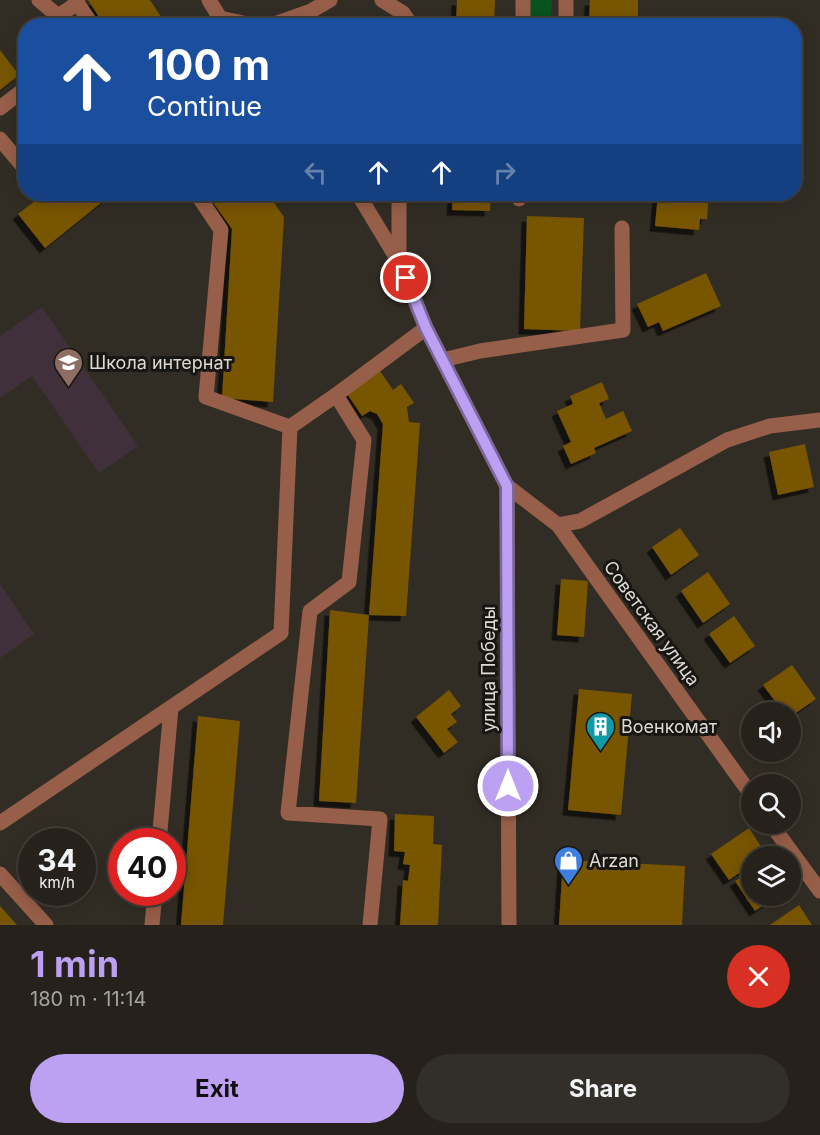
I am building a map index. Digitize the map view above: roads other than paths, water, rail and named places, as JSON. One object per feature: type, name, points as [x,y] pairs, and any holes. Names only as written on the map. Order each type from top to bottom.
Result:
[{"type":"street","points":[[39,0],[58,16],[76,2],[87,18]]},
{"type":"street","points":[[209,0],[217,18]]},
{"type":"street","points":[[292,18],[311,11],[330,0]]},
{"type":"street","points":[[382,0],[406,13]]},
{"type":"street","points":[[523,0],[523,18]]},
{"type":"street","points":[[566,0],[566,18]]},
{"type":"street","points":[[306,18],[311,11]]},
{"type":"street","points":[[0,108],[18,94]]},
{"type":"street","points":[[0,139],[18,160]]},
{"type":"street","points":[[202,201],[221,230],[206,397],[290,427]]},
{"type":"street","points":[[362,201],[399,262],[426,328],[507,486]]},
{"type":"street","points":[[399,201],[399,262]]},
{"type":"street","points":[[443,360],[480,351],[623,330],[622,228]]},
{"type":"street","points":[[290,427],[426,328]]},
{"type":"street","points":[[336,395],[364,440],[350,582],[310,611],[288,813],[380,819],[370,925]]},
{"type":"street","points":[[558,525],[580,521],[727,440],[770,426],[820,420]]},
{"type":"street","points":[[0,824],[281,633],[290,427]]},
{"type":"street","name":"Советская улица","points":[[507,486],[558,525],[741,781]]},
{"type":"street","name":"улица Победы","points":[[507,486],[509,925]]},
{"type":"street","points":[[160,828],[171,708]]},
{"type":"street","points":[[778,834],[820,891]]},
{"type":"street","points":[[0,874],[46,925]]},
{"type":"street","points":[[152,925],[154,906]]},
{"type":"place","name":"Школа интернат","points":[[68,388]]},
{"type":"place","name":"Военкомат","points":[[600,752]]},
{"type":"place","name":"Arzan","points":[[568,886]]}]
